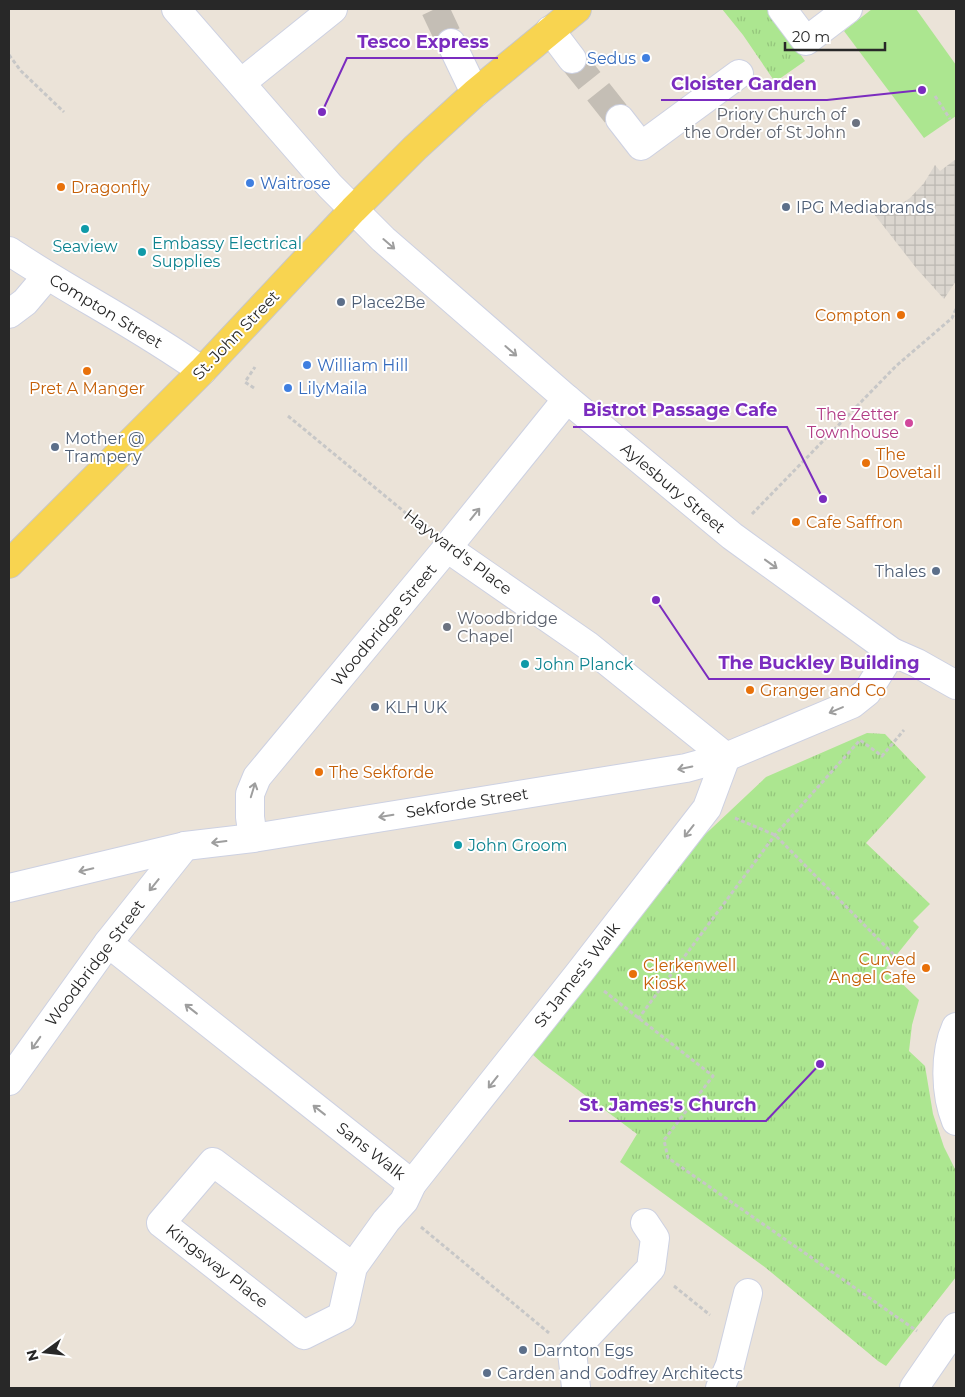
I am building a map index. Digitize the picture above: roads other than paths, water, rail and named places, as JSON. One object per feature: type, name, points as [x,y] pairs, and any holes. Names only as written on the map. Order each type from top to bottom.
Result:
[{"type":"main road","name":"St. John Street","points":[[9,564],[202,371],[353,210],[415,148],[475,93],[576,9]]},
{"type":"street","name":"Aylesbury Street","points":[[176,9],[353,210],[383,239],[567,399],[732,536],[892,652],[917,663],[956,685]]},
{"type":"street","points":[[241,83],[333,9]]},
{"type":"street","points":[[782,9],[806,41],[848,9]]},
{"type":"street","points":[[550,30],[572,59]]},
{"type":"street","points":[[451,43],[475,93]]},
{"type":"street","points":[[620,119],[641,146],[740,74]]},
{"type":"street","name":"Compton Street","points":[[9,251],[47,276],[178,353],[202,371]]},
{"type":"street","points":[[9,314],[25,302],[47,276]]},
{"type":"street","name":"Woodbridge Street","points":[[253,838],[250,794],[257,777],[447,548],[567,399]]},
{"type":"street","name":"Hayward's Place","points":[[447,548],[587,645],[726,757]]},
{"type":"street","name":"Sekforde Street","points":[[9,888],[185,846],[253,838],[686,768],[726,757],[852,704],[867,692],[892,652]]},
{"type":"street","name":"St James's Walk","points":[[408,1192],[707,808],[726,757]]},
{"type":"street","name":"Woodbridge Street","points":[[9,1082],[108,943],[185,846]]},
{"type":"street","name":"Sans Walk","points":[[108,943],[408,1192]]},
{"type":"street","points":[[956,1027],[948,1066],[950,1096],[956,1121]]},
{"type":"street","name":"Kingsway Place","points":[[353,1267],[213,1162],[161,1223],[304,1335],[342,1316],[353,1267],[408,1192]]},
{"type":"street","points":[[577,1388],[572,1352],[650,1268],[655,1238],[645,1223]]},
{"type":"street","points":[[720,1388],[730,1365],[748,1293]]},
{"type":"street","points":[[914,1388],[956,1327]]},
{"type":"tunnel","points":[[435,9],[451,43]]},
{"type":"tunnel","points":[[572,59],[620,119]]},
{"type":"place","name":"Sedus","points":[[646,58]]},
{"type":"place","name":"Cloister Garden","points":[[922,90]]},
{"type":"place","name":"Tesco Express","points":[[322,112]]},
{"type":"place","name":"Priory Church of the Order of St John","points":[[856,123]]},
{"type":"place","name":"Waitrose","points":[[250,183]]},
{"type":"place","name":"Dragonfly","points":[[61,187]]},
{"type":"place","name":"IPG Mediabrands","points":[[786,207]]},
{"type":"place","name":"Seaview","points":[[85,229]]},
{"type":"place","name":"Embassy Electrical Supplies","points":[[142,252]]},
{"type":"place","name":"Place2Be","points":[[341,302]]},
{"type":"place","name":"Compton","points":[[901,315]]},
{"type":"place","name":"William Hill","points":[[307,365]]},
{"type":"place","name":"Pret A Manger","points":[[87,371]]},
{"type":"place","name":"LilyMaila","points":[[288,388]]},
{"type":"place","name":"The Zetter Townhouse","points":[[909,423]]},
{"type":"place","name":"Mother @ Trampery","points":[[55,447]]},
{"type":"place","name":"The Dovetail","points":[[866,463]]},
{"type":"place","name":"Bistrot Passage Cafe","points":[[823,499]]},
{"type":"place","name":"Cafe Saffron","points":[[796,522]]},
{"type":"place","name":"Thales","points":[[936,571]]},
{"type":"place","name":"The Buckley Building","points":[[656,600]]},
{"type":"place","name":"Woodbridge Chapel","points":[[447,627]]},
{"type":"place","name":"John Planck","points":[[525,664]]},
{"type":"place","name":"Granger and Co","points":[[750,690]]},
{"type":"place","name":"KLH UK","points":[[375,707]]},
{"type":"place","name":"The Sekforde","points":[[319,772]]},
{"type":"place","name":"John Groom","points":[[458,845]]},
{"type":"place","name":"Curved Angel Cafe","points":[[926,968]]},
{"type":"place","name":"Clerkenwell Kiosk","points":[[633,974]]},
{"type":"place","name":"St. James's Church","points":[[820,1064]]},
{"type":"place","name":"Darnton Egs","points":[[523,1350]]},
{"type":"place","name":"Carden and Godfrey Architects","points":[[487,1373]]}]
